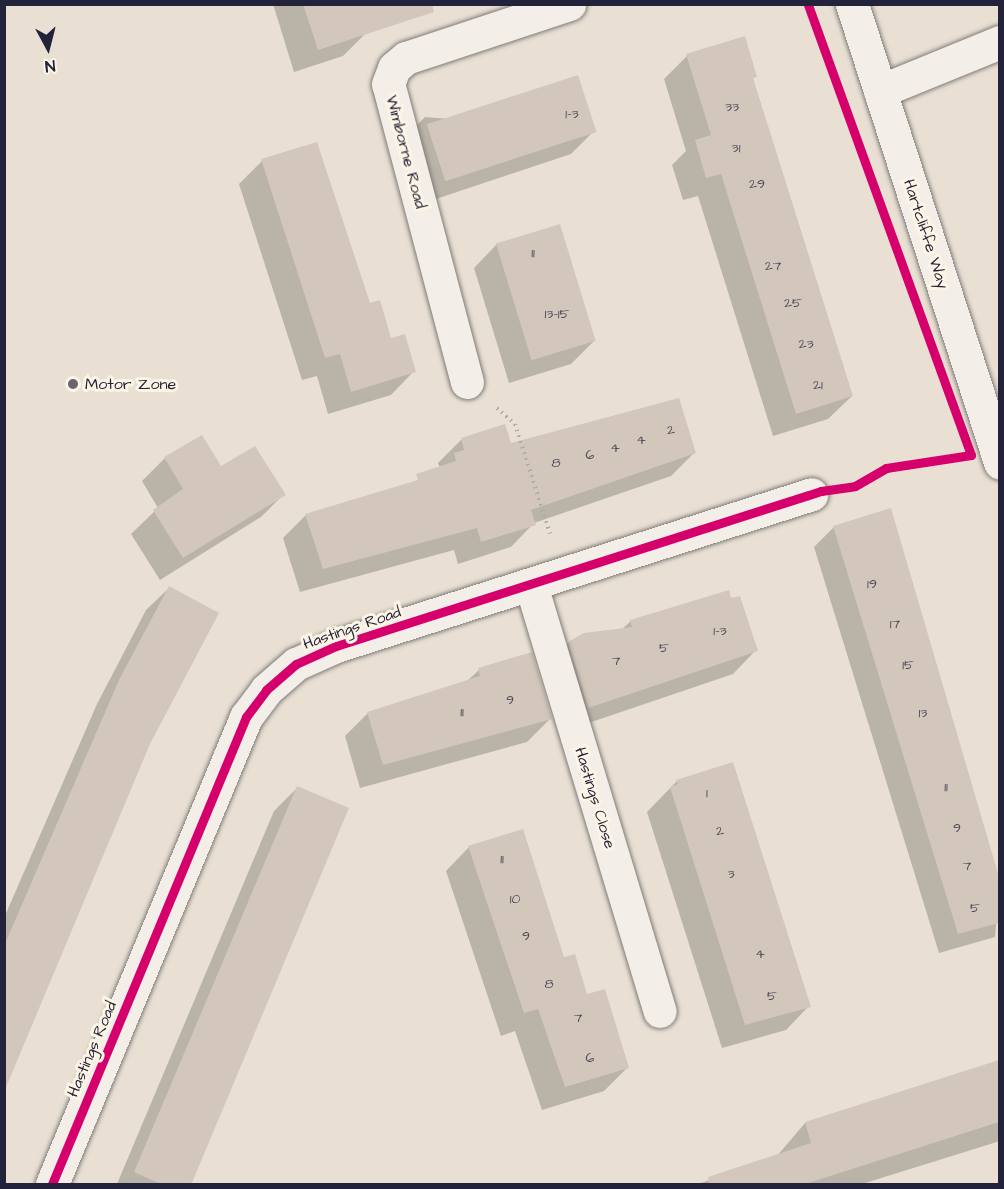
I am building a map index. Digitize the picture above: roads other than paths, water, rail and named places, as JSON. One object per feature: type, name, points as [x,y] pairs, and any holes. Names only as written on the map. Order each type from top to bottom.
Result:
[{"type":"main road","name":"Wimborne Road","points":[[467,382],[388,84],[394,68],[406,58],[569,4]]},
{"type":"main road","name":"Hartcliffe Way","points":[[852,4],[999,463]]},
{"type":"main road","points":[[880,91],[999,42]]},
{"type":"main road","name":"Hastings Road","points":[[52,1185],[246,717],[266,690],[296,664],[336,646],[811,494]]},
{"type":"main road","name":"Hastings Close","points":[[531,585],[660,1011]]},
{"type":"place","name":"Motor Zone","points":[[73,384]]}]
